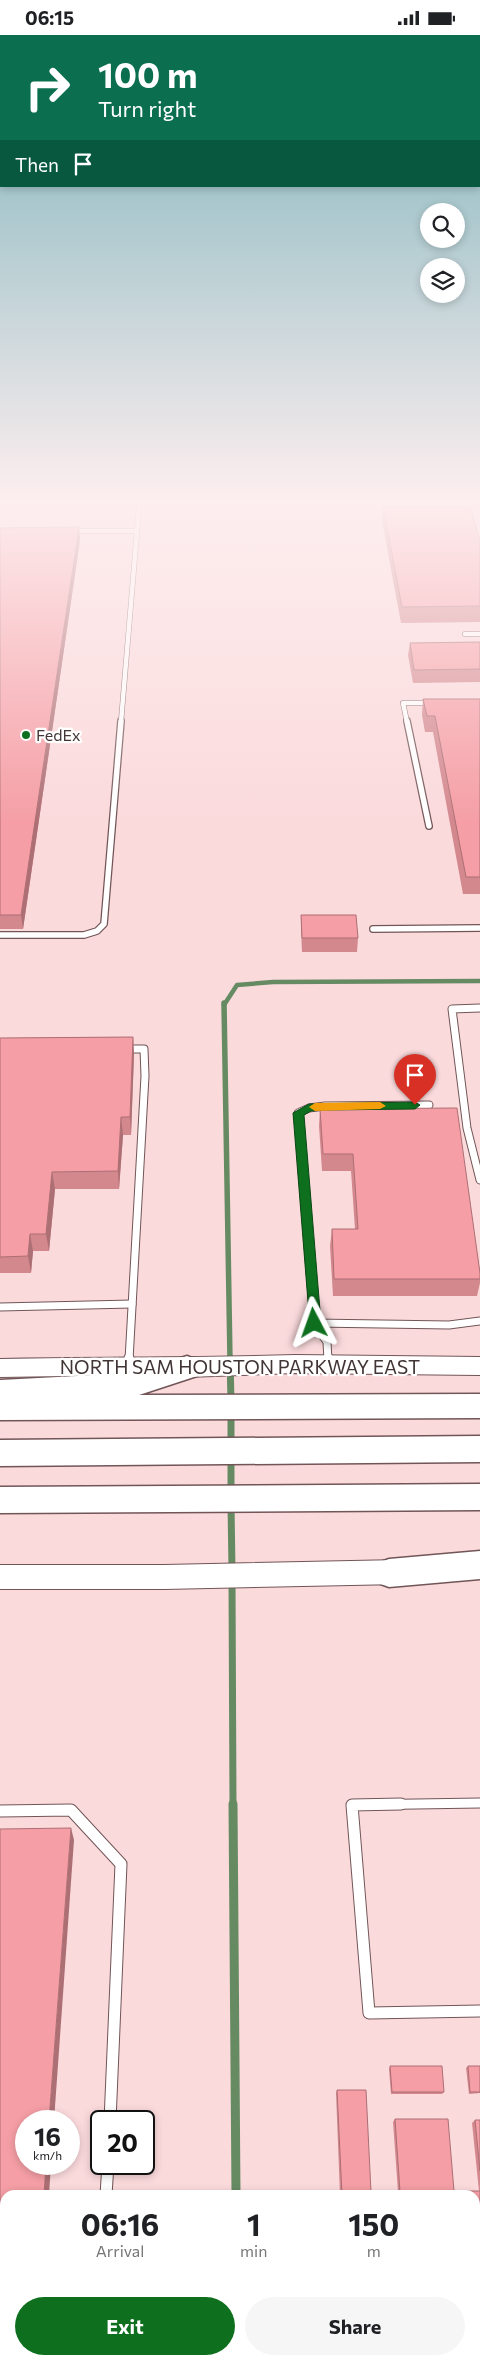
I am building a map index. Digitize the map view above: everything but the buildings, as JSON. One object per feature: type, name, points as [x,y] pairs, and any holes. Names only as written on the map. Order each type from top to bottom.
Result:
[{"type":"highway","points":[[0,1392],[135,1385],[187,1368]]},
{"type":"highway","points":[[0,1408],[480,1407]]},
{"type":"highway","points":[[0,1453],[480,1449]]},
{"type":"highway","points":[[0,1500],[480,1497]]},
{"type":"highway","points":[[389,1573],[480,1565]]},
{"type":"main road","name":"NORTH SAM HOUSTON PARKWAY EAST","points":[[0,1368],[129,1366],[187,1368],[328,1365],[480,1366]]},
{"type":"main road","points":[[0,1577],[164,1577],[480,1571]]},
{"type":"lane","points":[[0,935],[84,935],[97,931],[104,924],[130,605]]},
{"type":"lane","points":[[465,634],[480,634]]},
{"type":"lane","points":[[429,826],[403,703],[442,703]]},
{"type":"lane","points":[[373,929],[480,928]]},
{"type":"lane","points":[[480,1009],[452,1009],[468,1128],[480,1180]]},
{"type":"lane","points":[[115,1049],[144,1049],[145,1076],[129,1366]]},
{"type":"lane","points":[[328,1365],[327,1342],[314,1323],[298,1113],[309,1108],[324,1106],[429,1105]]},
{"type":"lane","points":[[0,1307],[132,1304]]},
{"type":"lane","points":[[314,1323],[449,1325],[480,1321]]},
{"type":"lane","points":[[480,1803],[352,1805],[369,2013],[480,2011]]},
{"type":"lane","points":[[0,1811],[71,1810],[121,1863],[110,2110]]},
{"type":"lane","points":[[106,2190],[107,2175]]},
{"type":"waterway","points":[[224,1005],[237,985],[273,982],[480,981]]},
{"type":"waterway","points":[[224,1005],[230,1360]]},
{"type":"waterway","points":[[230,1358],[231,1402]]},
{"type":"waterway","points":[[231,1412],[231,1445]]},
{"type":"waterway","points":[[231,1457],[231,1492]]},
{"type":"waterway","points":[[231,1504],[232,1570]]},
{"type":"waterway","points":[[232,1582],[233,1805]]},
{"type":"waterway","points":[[233,1804],[236,2190]]},
{"type":"slow traffic","points":[[315,1107],[380,1106]]},
{"type":"place","name":"FedEx","points":[[26,735]]},
{"type":"route","points":[[314,1323],[298,1113],[309,1108],[324,1106],[415,1105]]}]
